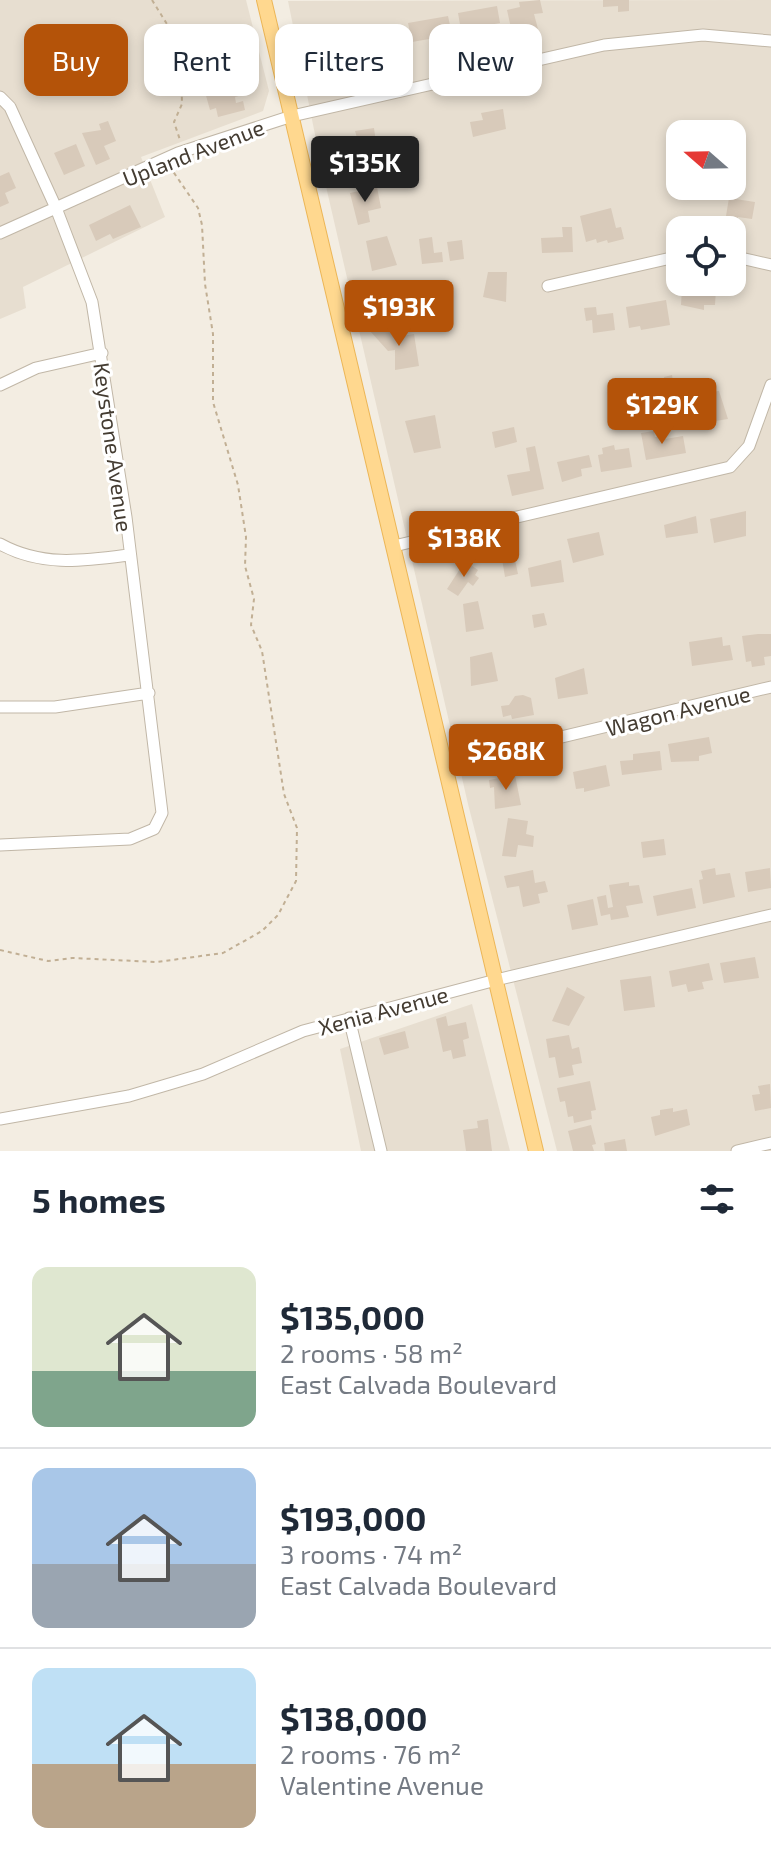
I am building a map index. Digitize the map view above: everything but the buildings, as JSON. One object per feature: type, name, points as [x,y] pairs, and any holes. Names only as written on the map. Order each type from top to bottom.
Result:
[{"type":"main road","points":[[264,0],[536,1151]]},
{"type":"street","name":"Upland Avenue","points":[[0,233],[178,153],[292,116],[604,45],[703,35],[771,41]]},
{"type":"street","name":"Keystone Avenue","points":[[0,97],[10,107],[83,274],[102,353],[149,693],[162,813],[154,829],[130,839],[0,845]]},
{"type":"street","points":[[548,286],[666,259]]},
{"type":"street","points":[[746,259],[771,265]]},
{"type":"street","points":[[0,385],[36,368],[102,353]]},
{"type":"street","points":[[394,546],[730,467],[749,446],[771,385]]},
{"type":"street","points":[[0,544],[53,562],[74,563],[128,555]]},
{"type":"street","name":"Wagon Avenue","points":[[444,765],[771,687]]},
{"type":"street","points":[[0,707],[55,707],[149,693]]},
{"type":"street","name":"Xenia Avenue","points":[[0,1119],[129,1096],[203,1074],[303,1031],[349,1018],[771,915]]},
{"type":"street","points":[[349,1018],[381,1151]]},
{"type":"street","points":[[737,1151],[771,1143]]},
{"type":"path","points":[[152,0],[175,37],[181,64],[182,104],[174,122],[180,138],[178,153]]},
{"type":"path","points":[[0,950],[48,961],[72,958],[157,962],[223,953],[262,931],[278,915],[296,881],[297,828],[284,794],[262,651],[251,625],[254,599],[245,566],[246,537],[238,485],[213,402],[213,334],[205,284],[202,225],[198,208],[165,159]]},
{"type":"shaded area","points":[[0,0],[246,0],[252,24],[144,24],[144,96],[259,96],[259,51],[269,91],[263,111],[141,157],[165,217],[23,287],[26,308],[0,319]]},
{"type":"shaded area","points":[[771,0],[771,1151],[557,1151],[468,804],[307,96],[413,96],[413,24],[293,24],[288,1]]},
{"type":"shaded area","points":[[472,1004],[510,1151],[361,1151],[340,1049]]}]
